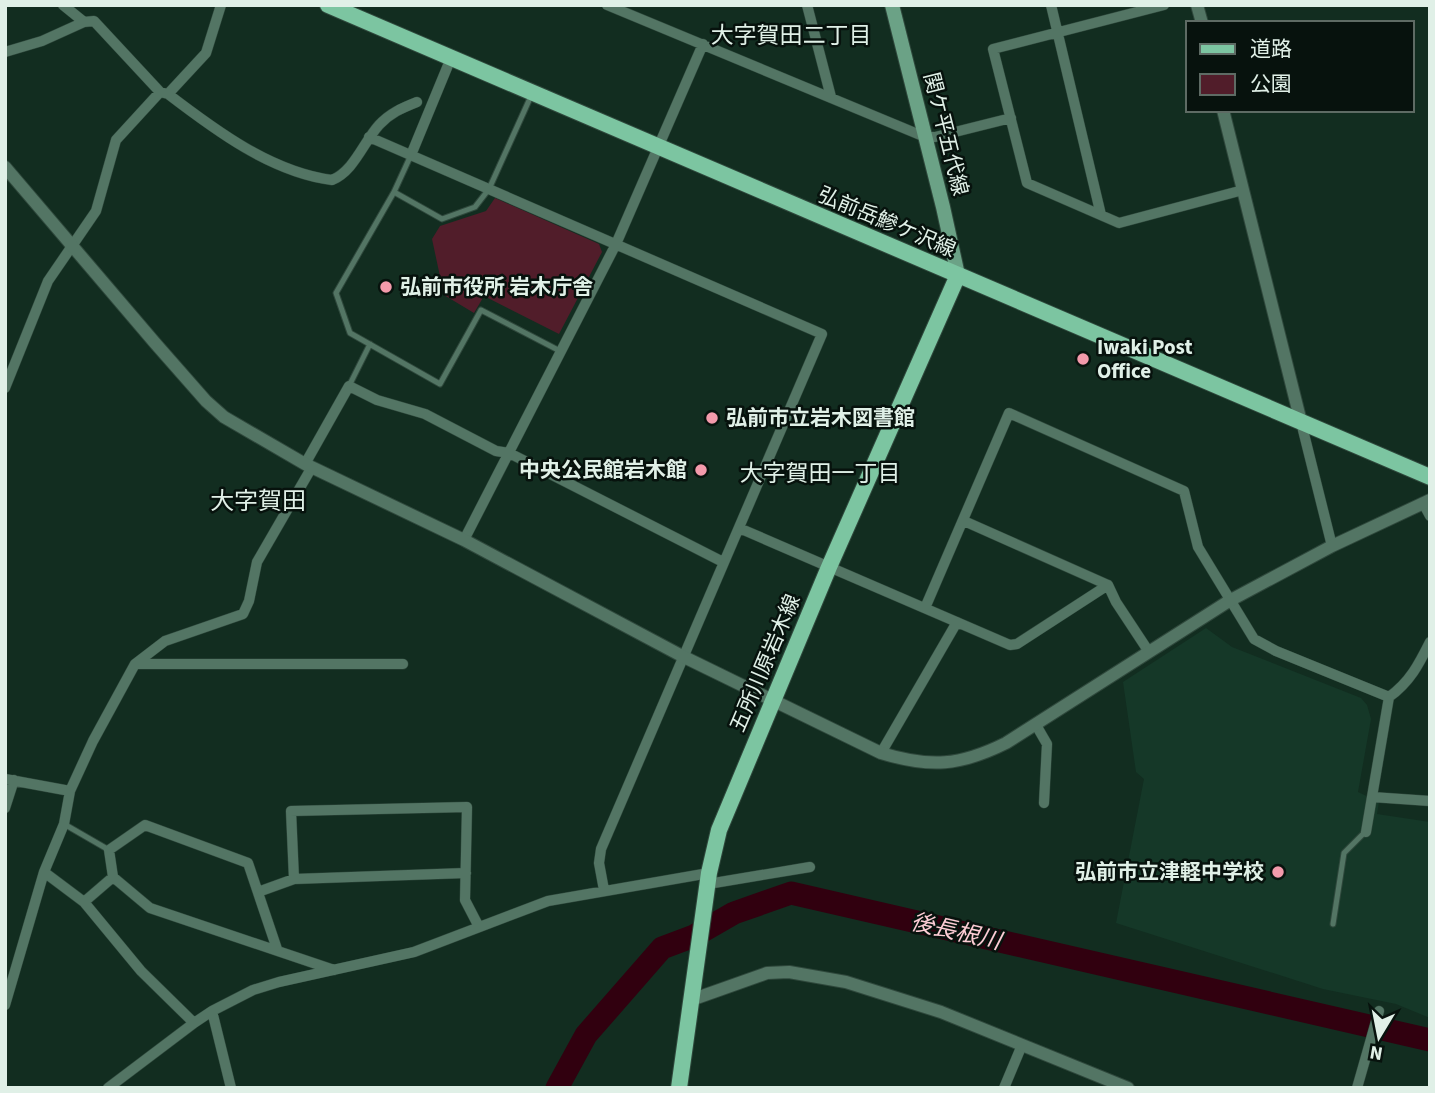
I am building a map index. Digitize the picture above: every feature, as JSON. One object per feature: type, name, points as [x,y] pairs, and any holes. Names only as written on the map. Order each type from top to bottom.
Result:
[{"type":"main road","name":"関ケ平五代線","points":[[892,5],[958,275]]},
{"type":"main road","name":"弘前岳鰺ケ沢線","points":[[330,6],[1430,477]]},
{"type":"main road","name":"五所川原岩木線","points":[[679,1088],[708,886],[719,830],[829,567],[958,275]]},
{"type":"street","points":[[64,5],[84,22]]},
{"type":"street","points":[[5,388],[48,281],[96,211],[116,140],[206,53],[221,5]]},
{"type":"street","points":[[607,5],[925,137],[935,137],[1011,118]]},
{"type":"street","points":[[807,5],[831,97]]},
{"type":"street","points":[[1051,5],[1101,215]]},
{"type":"street","points":[[1164,5],[1123,10],[1058,32],[993,49],[1027,183],[1119,223],[1243,190]]},
{"type":"street","points":[[5,52],[42,41],[84,22],[94,21],[164,93],[210,126],[272,161],[323,179],[332,180],[341,176],[369,137],[390,114],[417,102]]},
{"type":"street","points":[[464,540],[616,244],[704,44]]},
{"type":"street","points":[[411,155],[451,58]]},
{"type":"street","points":[[1224,112],[1332,547]]},
{"type":"street","points":[[369,137],[822,334],[601,849],[599,863],[604,890]]},
{"type":"street","points":[[5,167],[206,401],[224,417],[308,466],[464,540],[682,656],[881,752],[907,761],[958,762],[985,754],[1036,725],[1229,601],[1426,502],[1430,516]]},
{"type":"street","points":[[5,1005],[44,872],[64,824],[70,791],[93,741],[135,664],[165,641],[243,614],[249,601],[257,562],[349,386],[377,400],[425,414],[496,451],[509,453],[723,562]]},
{"type":"street","points":[[925,608],[1009,413],[1184,491],[1198,547],[1254,639],[1276,651],[1389,697]]},
{"type":"street","points":[[964,521],[1108,584],[1116,602],[1149,652]]},
{"type":"street","points":[[739,528],[1010,645],[1017,645],[1108,584]]},
{"type":"street","points":[[881,752],[957,622]]},
{"type":"street","points":[[1366,832],[1389,697],[1403,687],[1416,670],[1430,642]]},
{"type":"street","points":[[135,664],[403,664]]},
{"type":"street","points":[[1036,725],[1047,744],[1044,803]]},
{"type":"street","points":[[5,808],[9,780],[70,791]]},
{"type":"street","points":[[1372,797],[1430,802]]},
{"type":"street","points":[[294,878],[291,811],[467,807],[465,900],[479,927]]},
{"type":"street","points":[[277,948],[248,863],[145,825],[109,850],[113,877],[150,908],[277,948],[335,970]]},
{"type":"street","points":[[108,1088],[212,1011],[253,990],[414,952],[548,901],[604,890],[708,886],[810,867]]},
{"type":"street","points":[[44,872],[84,902],[141,971],[194,1024]]},
{"type":"street","points":[[258,892],[294,878],[466,873]]},
{"type":"street","points":[[84,902],[113,877]]},
{"type":"street","points":[[691,1000],[767,973],[789,972],[846,982],[941,1012],[1128,1088]]},
{"type":"street","points":[[212,1011],[231,1088]]},
{"type":"street","points":[[1357,1088],[1380,1011]]},
{"type":"street","points":[[1004,1088],[1022,1045]]},
{"type":"lane","points":[[394,192],[442,219],[475,207],[489,189],[532,93]]},
{"type":"lane","points":[[411,155],[394,192],[336,293],[350,333],[440,383],[481,310],[561,351]]},
{"type":"lane","points":[[349,386],[370,344]]},
{"type":"lane","points":[[64,824],[109,850]]},
{"type":"lane","points":[[1333,924],[1344,853],[1366,832]]},
{"type":"shaded area","name":"弘前市立津軽中学校","points":[[1206,628],[1232,647],[1361,698],[1367,705],[1371,719],[1358,792],[1379,802],[1377,814],[1430,822],[1430,1018],[1396,1004],[1323,989],[1116,923],[1144,779],[1136,772],[1123,682]]},
{"type":"green space","points":[[495,198],[599,244],[602,252],[559,334],[484,296],[474,313],[444,295],[432,239],[440,226],[486,211]]},
{"type":"waterway","name":"後長根川","points":[[557,1088],[586,1035],[662,948],[694,936],[734,913],[791,893],[1430,1040]]},
{"type":"place","name":"弘前市役所 岩木庁舎","points":[[386,287]]},
{"type":"place","name":"Iwaki Post Office","points":[[1083,359]]},
{"type":"place","name":"弘前市立岩木図書館","points":[[712,418]]},
{"type":"place","name":"中央公民館岩木館","points":[[701,470]]},
{"type":"place","name":"弘前市立津軽中学校","points":[[1278,872]]},
{"type":"district","name":"大字賀田二丁目","points":[[791,35]]},
{"type":"district","name":"大字賀田一丁目","points":[[820,473]]},
{"type":"district","name":"大字賀田","points":[[258,501]]}]
